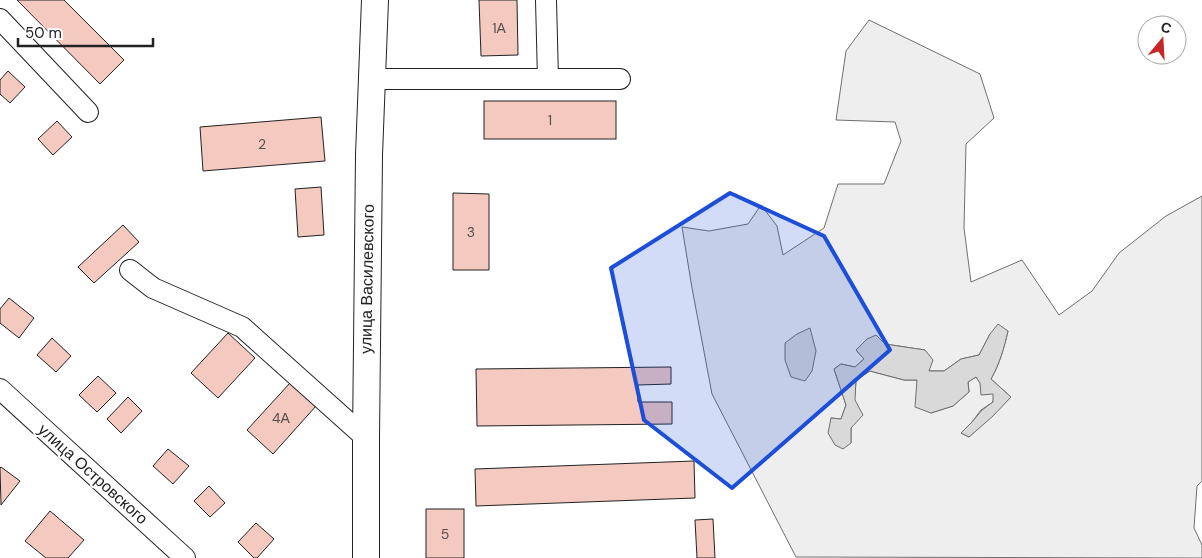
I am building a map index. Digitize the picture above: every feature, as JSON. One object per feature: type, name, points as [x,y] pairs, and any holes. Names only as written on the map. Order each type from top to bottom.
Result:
[{"type":"main road","name":"улица Василевского","points":[[366,558],[369,155],[375,0]]},
{"type":"street","points":[[546,0],[548,79]]},
{"type":"street","points":[[0,19],[88,112]]},
{"type":"street","points":[[372,79],[620,79]]},
{"type":"street","points":[[130,270],[153,288],[242,327],[366,438]]},
{"type":"street","name":"улица Островского","points":[[0,389],[185,558]]},
{"type":"highlighted area","points":[[730,193],[824,236],[890,350],[732,488],[644,420],[611,268]]},
{"type":"shaded area","points":[[869,20],[980,74],[994,118],[966,144],[964,228],[971,282],[1022,260],[1059,315],[1092,291],[1119,253],[1166,216],[1202,196],[1202,481],[1197,486],[1194,528],[1202,545],[1202,558],[796,557],[712,394],[682,227],[709,231],[748,224],[761,205],[777,226],[783,255],[824,228],[838,184],[884,184],[901,141],[895,122],[836,120],[846,51]],"holes":[[[1008,331],[999,361],[991,379],[1011,397],[969,437],[961,433],[981,410],[993,402],[994,393],[980,383],[976,377],[968,382],[969,392],[953,406],[931,413],[917,380],[904,380],[870,371],[856,380],[851,443],[831,418],[841,419],[846,405],[834,369],[841,364],[855,367],[864,359],[856,350],[885,344],[925,350],[929,371],[944,371],[961,359],[979,355],[990,334]]]},
{"type":"shaded area","points":[[998,324],[1008,331],[997,367],[991,379],[1011,397],[969,437],[961,433],[982,410],[993,402],[993,394],[981,395],[980,383],[976,377],[968,382],[969,392],[953,406],[931,413],[915,407],[917,380],[904,380],[870,371],[856,380],[855,400],[863,415],[851,428],[851,443],[843,449],[835,445],[828,433],[831,418],[841,419],[846,405],[834,369],[841,364],[855,367],[864,359],[856,350],[867,339],[876,335],[885,344],[925,350],[933,360],[929,371],[944,371],[961,359],[979,355],[990,334]]},
{"type":"shaded area","points":[[810,328],[816,351],[812,371],[805,381],[791,377],[785,360],[785,343],[797,334]]},
{"type":"building","points":[[17,0],[64,0],[124,60],[100,84]]},
{"type":"building","points":[[479,0],[517,0],[518,55],[481,56]]},
{"type":"building","points":[[8,71],[25,87],[10,103],[0,94],[0,80]]},
{"type":"building","points":[[484,101],[616,101],[616,139],[484,139]]},
{"type":"building","points":[[321,117],[325,161],[203,171],[200,127]]},
{"type":"building","points":[[57,121],[72,137],[53,155],[38,139]]},
{"type":"building","points":[[321,187],[324,235],[298,237],[295,189]]},
{"type":"building","points":[[453,193],[489,194],[489,270],[453,270]]},
{"type":"building","points":[[123,225],[139,242],[94,283],[78,267]]},
{"type":"building","points":[[9,298],[34,318],[19,338],[0,323],[0,309]]},
{"type":"building","points":[[228,333],[255,358],[218,398],[191,373]]},
{"type":"building","points":[[52,338],[71,356],[56,372],[37,355]]},
{"type":"building","points":[[671,367],[671,384],[638,385],[638,402],[672,402],[672,424],[477,426],[476,369]]},
{"type":"building","points":[[98,376],[116,393],[97,412],[79,395]]},
{"type":"building","points":[[290,383],[316,406],[273,454],[247,430]]},
{"type":"building","points":[[128,397],[142,411],[121,433],[107,419]]},
{"type":"building","points":[[168,449],[189,466],[173,484],[153,466]]},
{"type":"building","points":[[694,461],[695,498],[476,506],[475,469]]},
{"type":"building","points":[[0,468],[20,481],[1,505]]},
{"type":"building","points":[[209,486],[225,503],[210,517],[194,501]]},
{"type":"building","points":[[426,509],[464,509],[464,558],[426,558]]},
{"type":"building","points":[[50,511],[84,540],[68,558],[46,558],[25,541]]},
{"type":"building","points":[[713,519],[715,558],[697,558],[695,520]]},
{"type":"building","points":[[256,523],[274,539],[257,558],[254,558],[238,542]]}]
